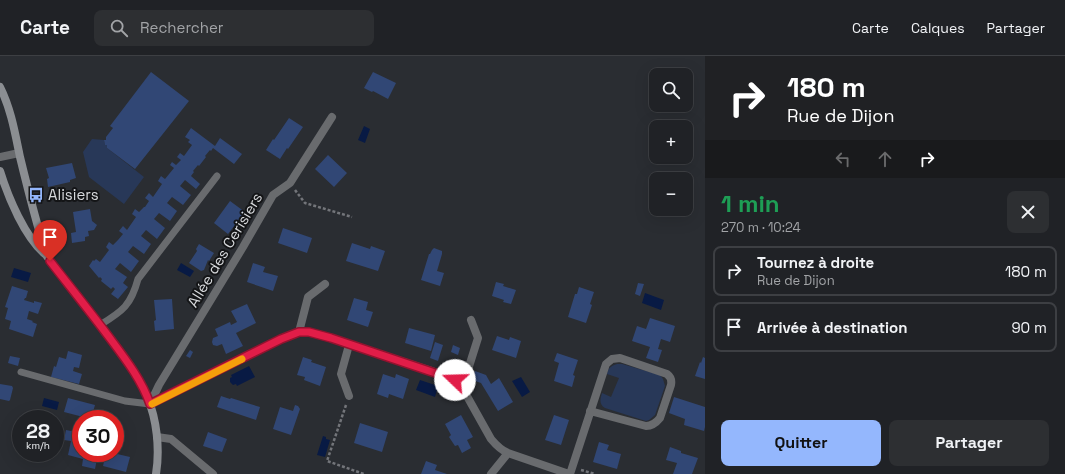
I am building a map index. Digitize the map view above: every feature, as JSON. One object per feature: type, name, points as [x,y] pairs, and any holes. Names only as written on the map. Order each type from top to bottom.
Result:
[{"type":"street","points":[[0,87],[10,113],[34,216],[46,255]]},
{"type":"street","name":"Allée des Cerisiers","points":[[150,404],[159,385],[244,248],[274,195],[290,183],[332,117]]},
{"type":"street","points":[[0,157],[19,153]]},
{"type":"street","points":[[0,171],[8,194],[19,217],[40,250],[46,255],[136,373],[150,404],[154,420],[157,437],[156,474]]},
{"type":"street","points":[[299,332],[308,297],[325,284]]},
{"type":"street","points":[[460,384],[466,376],[478,338],[471,320]]},
{"type":"street","points":[[150,404],[281,339],[299,332],[309,332],[455,380],[460,384],[466,393],[491,439],[503,451],[571,472],[590,411],[606,364],[612,359],[620,358],[670,376],[671,382],[660,418],[657,422],[650,426],[590,411]]},
{"type":"street","points":[[349,345],[341,374],[349,396]]},
{"type":"street","points":[[157,437],[171,439],[213,474]]},
{"type":"street","points":[[491,474],[508,453]]},
{"type":"lane","points":[[100,325],[115,316],[125,307],[131,299],[138,279],[217,176]]},
{"type":"lane","points":[[21,372],[125,401],[150,404]]},
{"type":"path","points":[[290,183],[305,203],[352,217]]},
{"type":"path","points":[[349,396],[327,461],[364,474]]},
{"type":"path","points":[[571,472],[595,474]]},
{"type":"shaded area","points":[[364,126],[370,129],[365,143],[358,140]]},
{"type":"shaded area","points":[[92,139],[104,140],[107,148],[144,177],[124,204],[89,177],[83,152]]},
{"type":"shaded area","points":[[181,263],[194,271],[190,277],[177,270]]},
{"type":"shaded area","points":[[14,268],[31,273],[28,282],[11,277]]},
{"type":"shaded area","points":[[645,293],[664,300],[661,310],[642,303]]},
{"type":"shaded area","points":[[617,364],[622,364],[660,375],[663,379],[665,386],[655,415],[649,420],[646,421],[605,408],[602,405],[600,400],[602,393],[611,397],[619,378],[607,374],[610,368]]},
{"type":"shaded area","points":[[249,366],[255,377],[237,386],[236,384],[233,385],[230,382],[230,378],[232,377],[231,375]]},
{"type":"shaded area","points":[[521,377],[530,392],[522,397],[512,381]]},
{"type":"shaded area","points":[[420,380],[438,386],[435,397],[416,390]]},
{"type":"shaded area","points":[[44,398],[59,402],[57,410],[42,406]]},
{"type":"shaded area","points":[[323,436],[330,440],[325,457],[317,455]]},
{"type":"building","points":[[151,72],[189,101],[135,169],[107,148],[104,140],[106,140],[106,137],[113,128],[110,126]]},
{"type":"building","points":[[373,72],[396,83],[388,99],[364,88]]},
{"type":"building","points":[[289,118],[303,127],[280,159],[266,150]]},
{"type":"building","points":[[191,128],[215,146],[220,138],[242,154],[234,164],[213,148],[211,151],[210,150],[199,166],[198,165],[193,171],[194,172],[191,176],[200,184],[196,189],[185,180],[180,186],[191,195],[183,205],[172,197],[167,203],[177,211],[170,221],[159,213],[154,219],[165,228],[157,239],[146,230],[141,236],[151,244],[144,254],[133,246],[128,252],[139,261],[131,272],[120,263],[115,269],[127,277],[123,283],[128,287],[118,299],[111,294],[115,289],[113,287],[111,289],[101,281],[102,279],[100,277],[99,278],[89,266],[93,260],[94,261],[96,259],[100,262],[109,250],[106,247],[109,242],[113,245],[118,240],[123,234],[119,231],[123,226],[127,230],[136,217],[132,214],[135,209],[139,212],[145,207],[149,201],[145,198],[149,193],[153,197],[162,184],[158,181],[161,176],[165,179],[174,168],[170,165],[172,162],[176,165],[181,160],[177,157],[180,153],[184,156],[192,145],[188,142],[190,140],[185,137]]},
{"type":"building","points":[[328,155],[347,173],[334,187],[315,169]]},
{"type":"building","points":[[72,163],[76,178],[70,180],[70,182],[48,187],[47,179],[49,178],[46,168]]},
{"type":"building","points":[[230,201],[245,212],[228,234],[214,223]]},
{"type":"building","points":[[90,209],[92,221],[97,225],[94,230],[88,231],[89,236],[85,237],[85,241],[72,243],[71,233],[76,232],[73,212]]},
{"type":"building","points":[[283,228],[312,238],[307,253],[278,243]]},
{"type":"building","points":[[352,243],[370,249],[371,246],[385,251],[378,271],[346,261]]},
{"type":"building","points":[[199,244],[214,253],[209,261],[208,260],[204,270],[201,271],[189,263],[197,251],[196,249]]},
{"type":"building","points":[[434,248],[442,251],[437,271],[444,273],[440,286],[421,280],[429,254]]},
{"type":"building","points":[[253,263],[265,267],[263,272],[278,276],[273,291],[247,282]]},
{"type":"building","points":[[496,282],[516,290],[511,304],[503,302],[504,300],[492,296]]},
{"type":"building","points":[[638,283],[644,284],[640,296],[635,294]]},
{"type":"building","points":[[12,286],[28,291],[24,300],[34,303],[34,301],[42,303],[38,314],[29,311],[27,319],[37,324],[33,337],[9,329],[11,321],[5,319],[8,308],[5,307]]},
{"type":"building","points":[[579,287],[594,292],[590,304],[592,305],[586,323],[568,317],[575,294],[577,294]]},
{"type":"building","points":[[354,298],[368,302],[366,310],[373,312],[368,327],[347,320]]},
{"type":"building","points":[[172,299],[174,329],[155,331],[154,321],[156,320],[154,300]]},
{"type":"building","points":[[247,304],[256,323],[236,333],[243,346],[226,354],[222,344],[217,346],[213,345],[213,338],[218,336],[215,329],[230,322],[231,325],[237,322],[231,311]]},
{"type":"building","points":[[650,318],[675,326],[670,342],[661,339],[658,349],[662,350],[658,362],[646,358],[650,347],[632,341],[637,326],[646,329]]},
{"type":"building","points":[[409,328],[435,335],[431,351],[405,343]]},
{"type":"building","points":[[497,336],[509,340],[510,337],[521,341],[516,358],[492,350]]},
{"type":"building","points":[[435,342],[443,345],[438,361],[430,358]]},
{"type":"building","points":[[453,345],[460,348],[458,355],[451,352]]},
{"type":"building","points":[[190,350],[193,352],[190,358],[186,356]]},
{"type":"building","points":[[68,351],[82,355],[79,368],[74,367],[73,371],[82,374],[79,384],[51,377],[54,366],[56,367],[59,357],[66,359]]},
{"type":"building","points":[[557,353],[578,360],[573,375],[575,376],[572,387],[554,381],[559,363],[554,361]]},
{"type":"building","points":[[10,356],[20,358],[18,366],[8,363]]},
{"type":"building","points":[[303,357],[312,360],[311,362],[326,367],[320,386],[304,380],[305,377],[297,375]]},
{"type":"building","points":[[703,357],[705,358],[705,379],[695,376]]},
{"type":"building","points":[[475,371],[486,375],[491,384],[499,378],[513,402],[498,411],[481,383],[472,380]]},
{"type":"building","points":[[383,374],[395,378],[396,374],[409,379],[403,399],[389,394],[388,398],[377,394]]},
{"type":"building","points":[[0,384],[12,386],[13,388],[9,401],[0,399]]},
{"type":"building","points":[[221,396],[260,407],[256,420],[217,407]]},
{"type":"building","points":[[674,397],[705,407],[704,431],[684,425],[685,419],[669,413]]},
{"type":"building","points":[[68,398],[95,405],[94,410],[72,410],[72,414],[64,412]]},
{"type":"building","points":[[295,405],[300,409],[291,435],[273,429],[280,407],[293,411]]},
{"type":"building","points":[[461,415],[473,437],[467,440],[471,448],[462,453],[458,445],[455,446],[449,437],[451,435],[445,424]]},
{"type":"building","points":[[554,415],[569,420],[561,445],[545,440]]},
{"type":"building","points":[[360,423],[388,432],[382,452],[354,443]]},
{"type":"building","points":[[66,430],[72,431],[72,456],[68,455],[71,441],[64,440]]},
{"type":"building","points":[[208,432],[227,439],[222,452],[203,446]]},
{"type":"building","points":[[599,442],[609,445],[607,450],[621,454],[617,469],[593,462]]},
{"type":"building","points":[[670,447],[681,451],[681,453],[698,458],[692,474],[673,474],[677,463],[666,460]]},
{"type":"building","points":[[124,456],[130,457],[126,472],[103,466],[104,462],[124,462]]},
{"type":"building","points":[[426,461],[437,465],[435,470],[447,474],[421,474]]},
{"type":"building","points":[[83,462],[96,462],[95,469],[82,466]]},
{"type":"slow traffic","points":[[152,404],[242,359]]},
{"type":"place","name":"Alisiers","points":[[36,195]]},
{"type":"route","points":[[50,261],[136,373],[148,396],[150,404],[281,339],[299,332],[309,332],[331,338],[455,380]]}]
